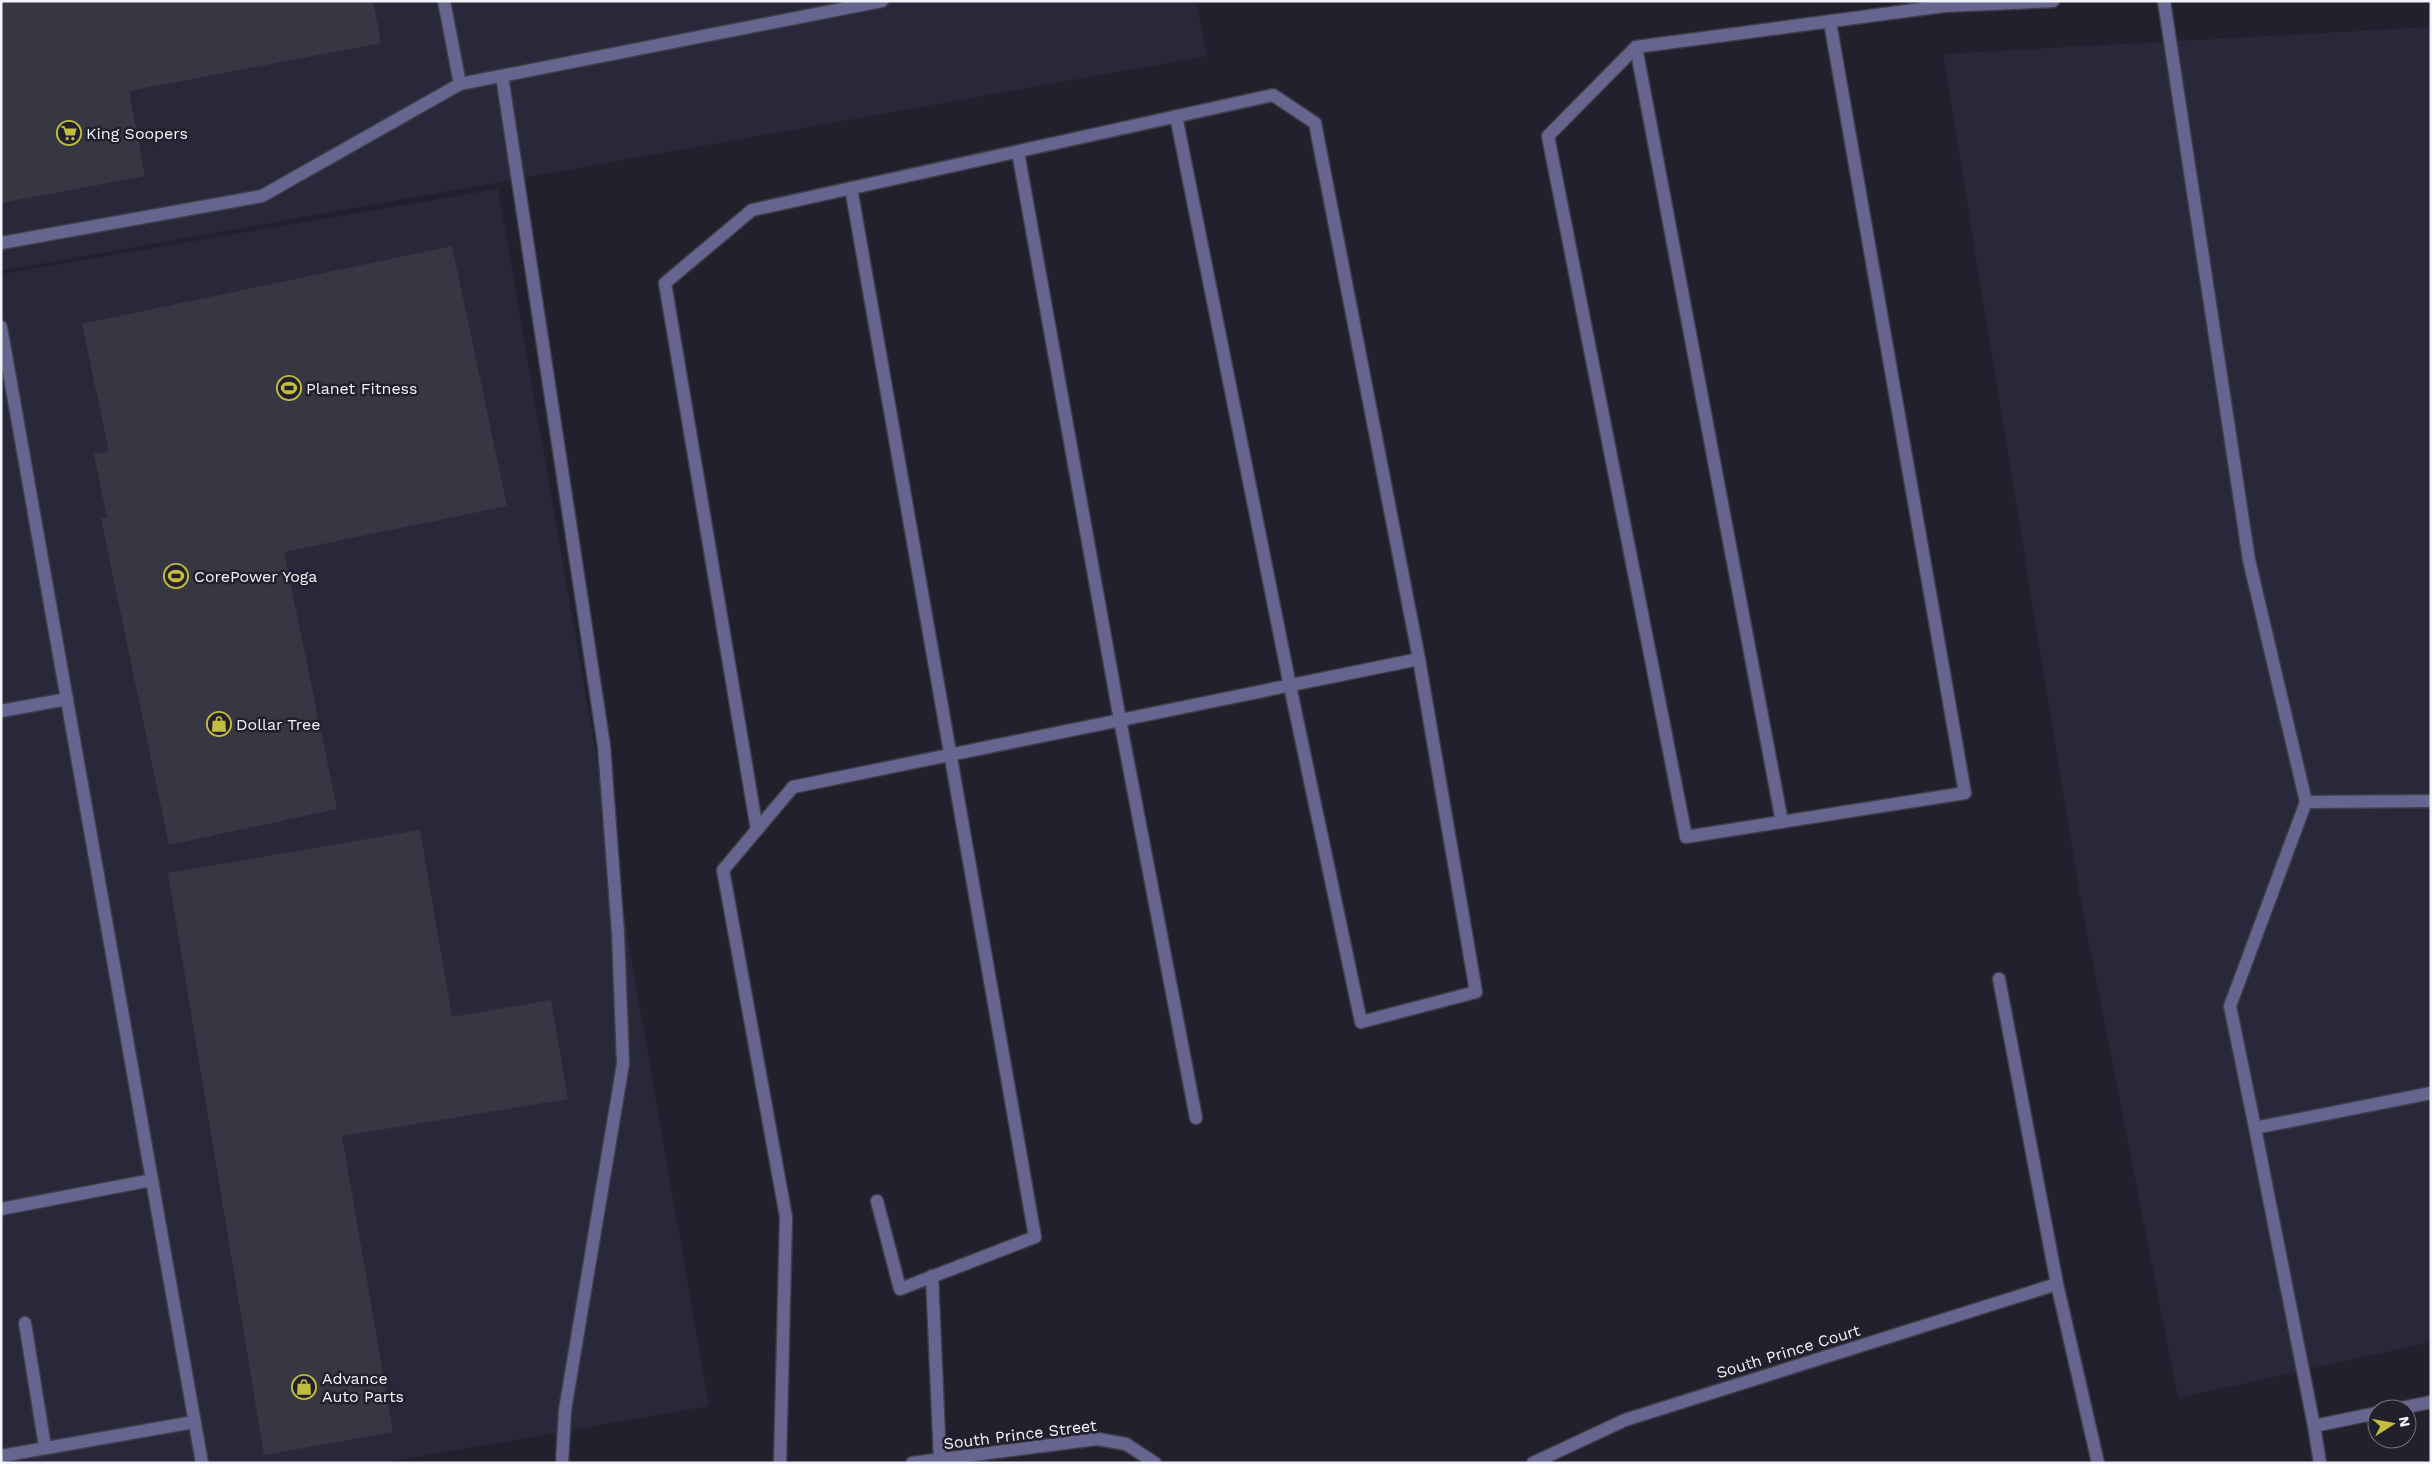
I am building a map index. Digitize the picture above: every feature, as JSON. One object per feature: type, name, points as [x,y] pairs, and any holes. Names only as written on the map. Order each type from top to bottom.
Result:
[{"type":"street","points":[[444,1],[460,84]]},
{"type":"street","points":[[1,243],[262,196],[460,84],[882,1]]},
{"type":"street","points":[[1830,22],[1965,793],[1686,837],[1548,136],[1636,47],[1944,6],[2053,1]]},
{"type":"street","points":[[2164,1],[2249,560],[2306,802],[2230,1006],[2320,1463]]},
{"type":"street","points":[[1636,47],[1782,822]]},
{"type":"street","points":[[502,76],[604,746],[618,933],[623,1064],[565,1410],[562,1463]]},
{"type":"street","points":[[757,830],[665,283],[752,210],[1018,152],[1176,116],[1273,95],[1315,123],[1419,659],[1476,992],[1361,1022],[1290,686],[1176,116]]},
{"type":"street","points":[[1018,152],[1120,720],[1196,1118]]},
{"type":"street","points":[[850,188],[1035,1237],[900,1289],[876,1201]]},
{"type":"street","points":[[1,327],[202,1463]]},
{"type":"street","points":[[780,1463],[786,1217],[723,870],[793,787],[1419,659]]},
{"type":"street","points":[[1,711],[67,699]]},
{"type":"street","points":[[2306,802],[2431,801]]},
{"type":"street","points":[[1999,979],[2057,1284],[2098,1463]]},
{"type":"street","points":[[2255,1128],[2431,1093]]},
{"type":"street","points":[[1,1209],[152,1180]]},
{"type":"street","points":[[932,1276],[940,1460]]},
{"type":"street","name":"South Prince Court","points":[[1533,1463],[1625,1420],[2057,1284]]},
{"type":"street","points":[[25,1323],[45,1447]]},
{"type":"street","points":[[2417,1405],[2431,1402]]},
{"type":"street","points":[[2314,1426],[2367,1415]]},
{"type":"street","points":[[1,1456],[194,1422]]},
{"type":"street","name":"South Prince Street","points":[[912,1463],[1097,1439],[1126,1444],[1155,1463]]},
{"type":"shaded area","points":[[1,1],[1196,1],[1207,56],[1,271]]},
{"type":"shaded area","points":[[2431,27],[2431,1342],[2178,1398],[2080,897],[1943,54]]},
{"type":"shaded area","points":[[498,189],[709,1406],[383,1463],[1,1463],[1,274]]},
{"type":"building","name":"King Soopers","points":[[1,1],[373,1],[381,43],[129,91],[145,176],[1,203]]},
{"type":"building","name":"Planet Fitness","points":[[452,246],[507,506],[284,552],[337,809],[169,845],[101,519],[107,518],[94,454],[109,451],[82,324]]},
{"type":"building","points":[[420,830],[452,1017],[551,1000],[568,1099],[342,1136],[393,1432],[264,1455],[168,873]]},
{"type":"place","name":"King Soopers","points":[[69,133]]},
{"type":"place","name":"Planet Fitness","points":[[289,388]]},
{"type":"place","name":"CorePower Yoga","points":[[176,576]]},
{"type":"place","name":"Dollar Tree","points":[[219,724]]},
{"type":"place","name":"Advance Auto Parts","points":[[304,1387]]}]
